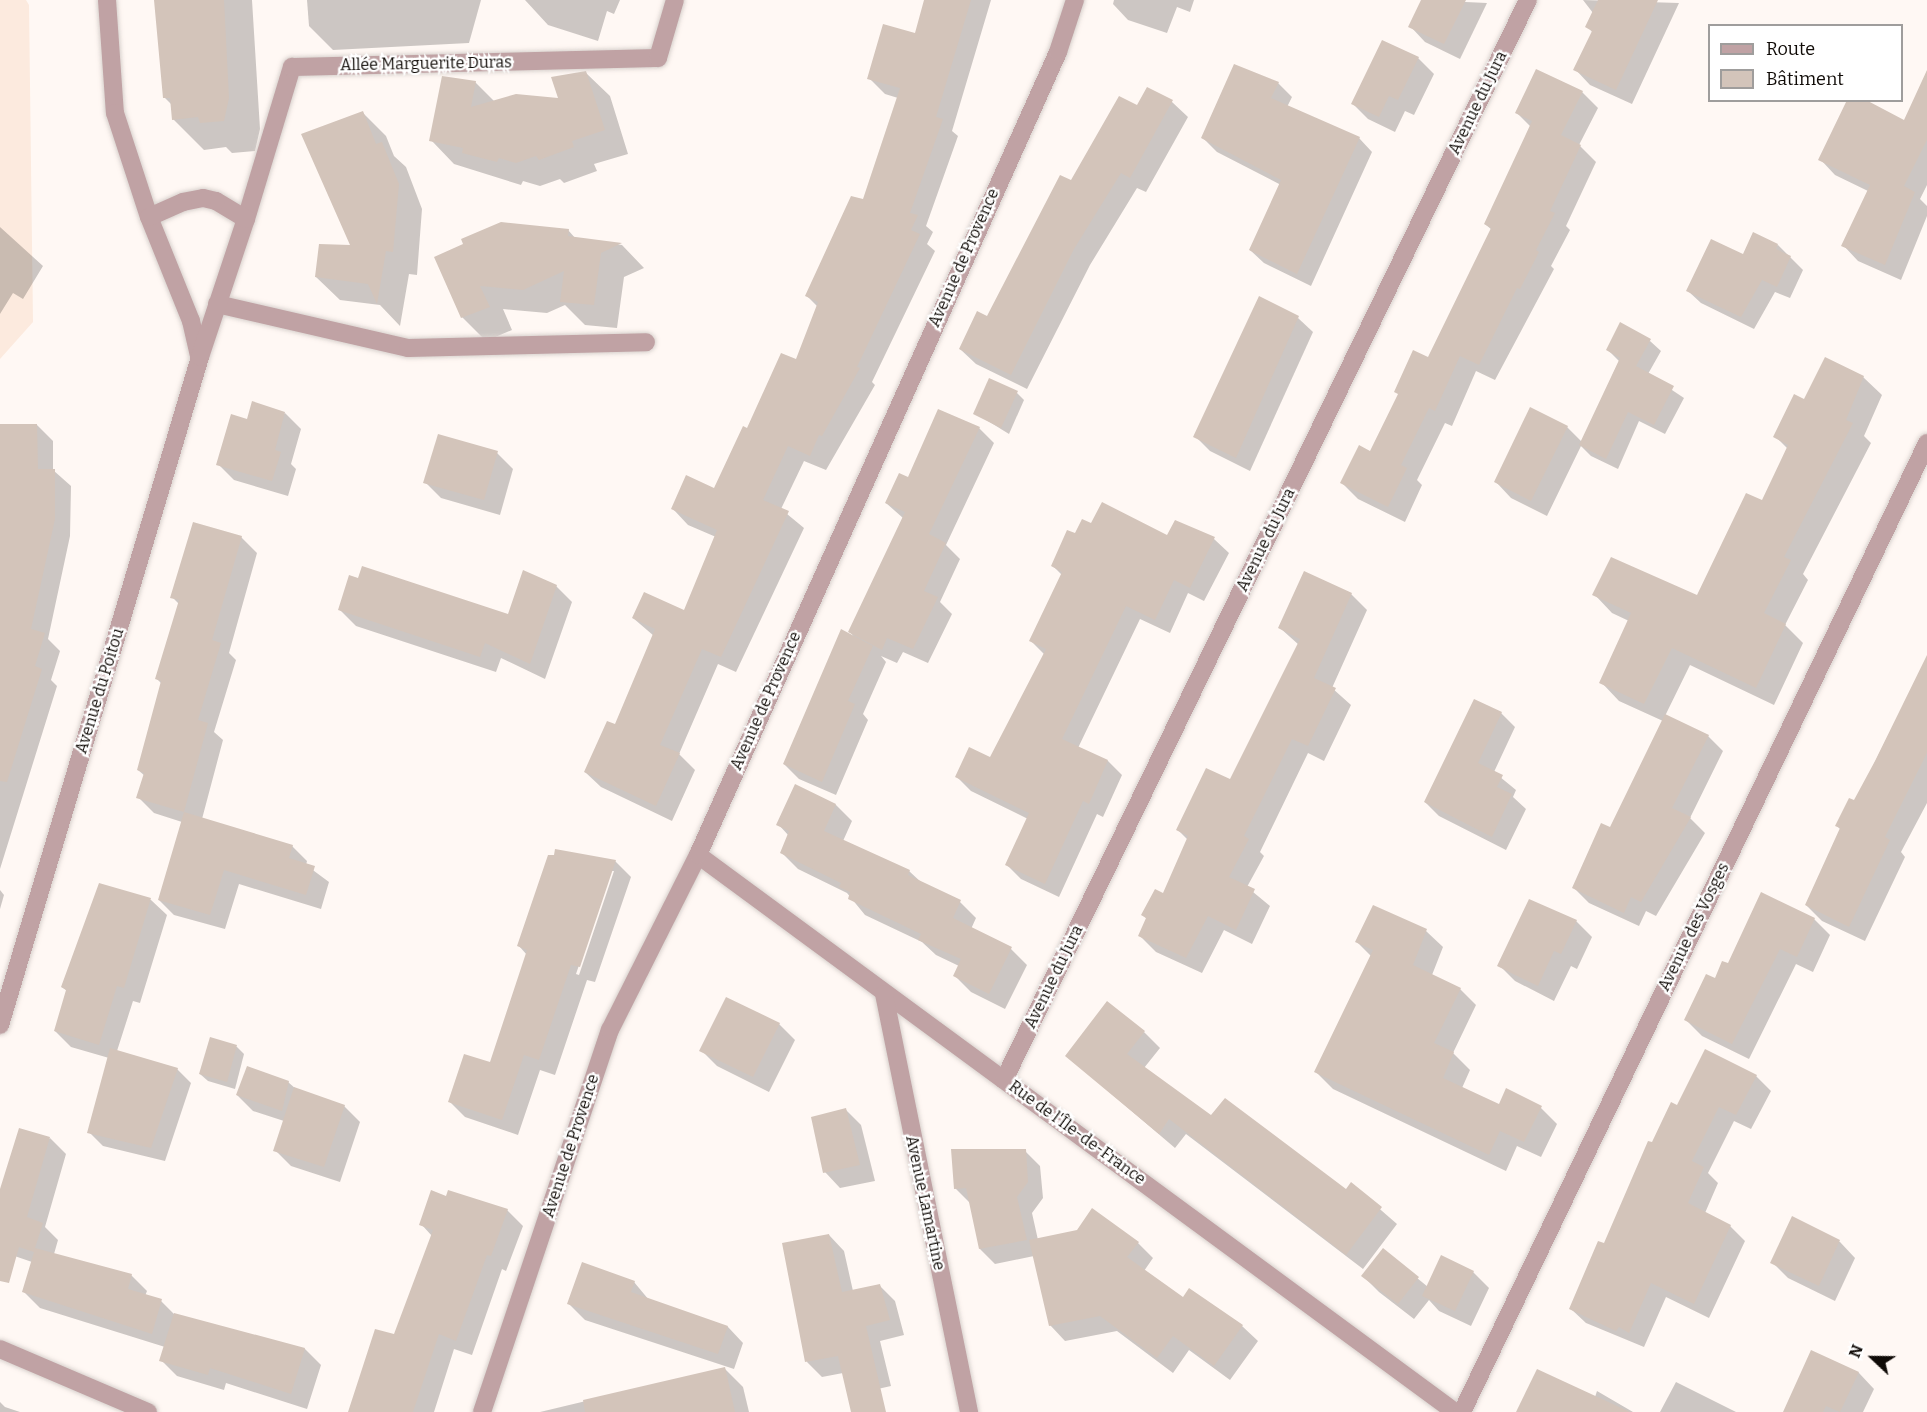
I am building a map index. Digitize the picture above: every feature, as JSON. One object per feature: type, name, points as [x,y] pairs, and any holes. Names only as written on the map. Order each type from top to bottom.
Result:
[{"type":"street","points":[[107,0],[115,113],[149,217],[191,321],[200,357]]},
{"type":"street","name":"Allée Marguerite Duras","points":[[246,219],[292,67],[658,58],[675,0]]},
{"type":"street","name":"Avenue de Provence","points":[[482,1412],[610,1030],[698,855],[1058,52],[1075,0]]},
{"type":"street","name":"Avenue du Jura","points":[[1004,1080],[1528,0]]},
{"type":"street","points":[[149,217],[183,202],[203,198],[216,201],[246,219]]},
{"type":"street","name":"Avenue du Poitou","points":[[0,1025],[200,357],[246,219]]},
{"type":"street","points":[[217,304],[408,348],[646,342]]},
{"type":"street","name":"Avenue des Vosges","points":[[1462,1412],[1927,443]]},
{"type":"street","name":"Rue de l'Île-de-France","points":[[698,855],[1455,1412]]},
{"type":"street","name":"Avenue Lamartine","points":[[884,994],[969,1412]]},
{"type":"street","points":[[0,1349],[148,1412]]},
{"type":"shaded area","points":[[0,0],[26,0],[29,5],[33,322],[0,359]]},
{"type":"building","points":[[154,0],[224,0],[229,98],[224,121],[200,123],[198,117],[172,120],[170,98],[163,98]]},
{"type":"building","points":[[924,0],[971,0],[936,117],[943,119],[910,213],[918,215],[911,230],[920,234],[857,367],[860,368],[822,436],[819,435],[810,456],[788,446],[763,500],[789,511],[721,657],[702,649],[660,745],[680,753],[656,806],[584,772],[607,721],[615,724],[655,629],[632,618],[644,592],[684,610],[717,530],[671,509],[686,475],[714,488],[743,426],[747,428],[781,353],[796,359],[818,302],[805,296],[851,196],[863,199],[900,88],[867,79],[883,24],[915,33]]},
{"type":"building","points":[[1421,0],[1466,0],[1444,44],[1408,27]]},
{"type":"building","points":[[1598,0],[1658,0],[1616,90],[1573,70],[1592,31],[1585,27]]},
{"type":"building","points":[[1382,40],[1419,57],[1398,100],[1389,96],[1379,117],[1351,104]]},
{"type":"building","points":[[1234,64],[1279,82],[1271,98],[1360,137],[1297,274],[1249,250],[1281,180],[1201,138]]},
{"type":"building","points":[[1536,69],[1583,91],[1561,135],[1581,145],[1550,211],[1555,213],[1536,250],[1539,252],[1520,289],[1517,288],[1479,365],[1460,356],[1435,411],[1429,408],[1401,465],[1407,468],[1388,507],[1340,483],[1359,445],[1370,451],[1398,394],[1394,392],[1413,350],[1428,357],[1491,228],[1484,224],[1532,121],[1515,113]]},
{"type":"building","points":[[1927,70],[1927,140],[1904,186],[1915,192],[1885,265],[1841,246],[1870,185],[1818,160],[1846,102],[1870,102],[1904,120]]},
{"type":"building","points":[[586,71],[605,130],[572,141],[574,147],[539,160],[536,156],[516,163],[499,158],[497,162],[462,153],[463,148],[429,141],[442,76],[476,81],[471,107],[516,94],[558,98],[551,77]]},
{"type":"building","points":[[1147,87],[1173,100],[1130,178],[1121,173],[1074,249],[1011,375],[959,349],[977,311],[987,316],[1060,175],[1071,180],[1119,96],[1137,105]]},
{"type":"building","points":[[363,111],[376,144],[382,142],[399,184],[393,252],[386,251],[377,304],[368,284],[315,277],[319,244],[350,245],[301,134]]},
{"type":"building","points":[[501,222],[569,229],[568,236],[622,243],[601,253],[594,305],[560,302],[564,271],[523,290],[480,286],[490,307],[461,318],[434,257],[463,244],[461,239]]},
{"type":"building","points":[[1753,232],[1778,244],[1776,249],[1791,256],[1777,287],[1762,280],[1741,317],[1686,291],[1711,239],[1743,254]]},
{"type":"building","points":[[1259,296],[1299,316],[1236,458],[1193,437]]},
{"type":"building","points":[[1620,322],[1651,339],[1636,366],[1674,386],[1654,425],[1628,412],[1606,459],[1579,445],[1620,358],[1606,350]]},
{"type":"building","points":[[1825,357],[1864,376],[1846,420],[1853,423],[1784,557],[1791,560],[1764,613],[1786,624],[1756,688],[1672,648],[1644,704],[1599,683],[1631,613],[1592,595],[1611,557],[1697,595],[1746,493],[1762,500],[1788,445],[1773,437],[1794,394],[1804,399]]},
{"type":"building","points":[[989,378],[1018,391],[1001,428],[973,414]]},
{"type":"building","points":[[252,401],[285,412],[275,450],[281,452],[272,481],[216,465],[231,414],[247,419]]},
{"type":"building","points":[[1530,407],[1568,426],[1531,501],[1494,482]]},
{"type":"building","points":[[938,409],[980,427],[929,534],[946,543],[924,591],[938,597],[913,649],[887,638],[882,650],[848,632],[905,512],[885,503],[899,473],[908,477]]},
{"type":"building","points":[[0,424],[37,424],[38,469],[55,469],[55,519],[31,629],[45,633],[35,666],[42,669],[7,782],[0,781]]},
{"type":"building","points":[[438,434],[498,451],[484,500],[423,483]]},
{"type":"building","points":[[1102,502],[1167,535],[1175,520],[1215,537],[1190,588],[1174,580],[1155,620],[1126,606],[1062,739],[1108,760],[1089,804],[1083,801],[1045,884],[1005,865],[1029,813],[955,777],[969,747],[990,757],[1046,649],[1029,641],[1062,572],[1051,566],[1067,530],[1075,533],[1082,519],[1091,523]]},
{"type":"building","points":[[193,522],[242,536],[212,640],[221,643],[198,720],[208,723],[184,812],[136,798],[144,773],[137,770],[161,681],[155,679],[179,600],[170,598]]},
{"type":"building","points":[[362,566],[508,614],[523,570],[557,585],[530,664],[485,643],[480,657],[338,610],[349,575],[358,578]]},
{"type":"building","points":[[1304,571],[1352,593],[1314,678],[1336,688],[1308,746],[1292,739],[1244,836],[1249,839],[1229,877],[1255,889],[1236,930],[1208,916],[1186,958],[1138,936],[1146,918],[1141,915],[1155,889],[1163,893],[1188,836],[1176,830],[1206,768],[1230,779],[1300,639],[1278,628]]},
{"type":"building","points":[[841,629],[873,646],[848,701],[855,704],[822,782],[783,764]]},
{"type":"building","points":[[1927,655],[1927,753],[1885,837],[1890,840],[1849,927],[1805,905],[1840,828],[1835,826],[1849,798],[1854,800],[1875,761]]},
{"type":"building","points":[[1474,699],[1502,712],[1478,763],[1503,775],[1497,787],[1512,794],[1492,837],[1424,802]]},
{"type":"building","points":[[1665,714],[1709,735],[1672,808],[1691,817],[1641,902],[1631,897],[1624,913],[1572,888],[1601,823],[1610,827]]},
{"type":"building","points":[[795,784],[836,804],[824,831],[910,870],[908,875],[961,900],[953,918],[1012,947],[989,994],[953,976],[961,959],[918,940],[921,934],[848,899],[850,892],[839,887],[841,883],[780,853],[789,831],[776,825]]},
{"type":"building","points":[[184,812],[293,845],[289,858],[315,866],[306,895],[224,870],[210,915],[158,900]]},
{"type":"building","points":[[555,849],[616,860],[580,967],[571,965],[539,1060],[524,1055],[502,1120],[448,1102],[464,1054],[490,1062],[527,950],[517,946],[548,855],[554,855]]},
{"type":"building","points":[[99,883],[151,898],[124,988],[117,986],[99,1045],[54,1031],[66,990],[61,987]]},
{"type":"building","points":[[1761,892],[1815,918],[1797,957],[1780,949],[1732,1044],[1684,1020],[1706,974],[1715,978],[1722,961],[1728,963]]},
{"type":"building","points":[[1529,899],[1577,920],[1561,954],[1554,951],[1538,986],[1497,966]]},
{"type":"building","points":[[1373,905],[1427,929],[1413,965],[1461,988],[1434,1043],[1454,1052],[1443,1078],[1499,1104],[1506,1088],[1542,1106],[1524,1142],[1500,1131],[1489,1155],[1314,1072],[1373,950],[1355,942]]},
{"type":"building","points":[[726,997],[780,1023],[753,1077],[699,1051]]},
{"type":"building","points":[[1107,1001],[1145,1031],[1127,1054],[1211,1115],[1225,1098],[1346,1189],[1351,1182],[1382,1207],[1346,1255],[1169,1119],[1159,1134],[1065,1056]]},
{"type":"building","points":[[210,1037],[237,1045],[227,1082],[199,1074]]},
{"type":"building","points":[[110,1048],[178,1068],[151,1148],[87,1133]]},
{"type":"building","points":[[1705,1049],[1757,1075],[1736,1115],[1719,1107],[1692,1161],[1704,1167],[1688,1203],[1731,1225],[1694,1304],[1651,1283],[1629,1333],[1619,1327],[1616,1331],[1569,1309],[1598,1241],[1604,1243],[1648,1141],[1652,1142],[1671,1102],[1677,1105]]},
{"type":"building","points":[[247,1066],[289,1081],[282,1111],[236,1095]]},
{"type":"building","points":[[294,1087],[345,1105],[324,1167],[273,1151]]},
{"type":"building","points":[[846,1108],[860,1165],[823,1173],[811,1117]]},
{"type":"building","points":[[19,1128],[50,1137],[27,1217],[43,1223],[35,1248],[132,1274],[128,1289],[162,1299],[152,1334],[22,1292],[34,1252],[19,1247],[9,1283],[0,1281],[0,1189]]},
{"type":"building","points":[[951,1149],[1026,1149],[1028,1182],[1017,1197],[1027,1240],[979,1249],[966,1188],[954,1189]]},
{"type":"building","points":[[431,1190],[446,1196],[448,1190],[508,1209],[491,1256],[487,1255],[456,1341],[439,1334],[413,1412],[348,1412],[375,1329],[394,1334],[433,1230],[419,1225]]},
{"type":"building","points":[[1092,1208],[1139,1242],[1127,1257],[1183,1297],[1189,1288],[1243,1325],[1214,1366],[1173,1336],[1157,1358],[1100,1316],[1049,1326],[1029,1240],[1077,1230]]},
{"type":"building","points":[[1792,1216],[1840,1240],[1819,1286],[1770,1263]]},
{"type":"building","points":[[829,1234],[842,1292],[880,1284],[890,1320],[866,1326],[886,1412],[851,1412],[838,1356],[805,1362],[782,1243]]},
{"type":"building","points":[[1383,1248],[1419,1277],[1398,1304],[1361,1276]]},
{"type":"building","points":[[1441,1255],[1474,1271],[1455,1311],[1422,1296]]},
{"type":"building","points":[[582,1262],[635,1281],[631,1292],[728,1326],[718,1354],[567,1304]]},
{"type":"building","points":[[174,1313],[305,1348],[291,1394],[210,1368],[208,1375],[159,1361]]},
{"type":"building","points":[[1811,1350],[1859,1372],[1840,1412],[1826,1406],[1823,1412],[1783,1412]]},
{"type":"building","points":[[725,1367],[735,1412],[585,1412],[583,1400]]},
{"type":"building","points":[[1537,1369],[1630,1412],[1516,1412]]}]
